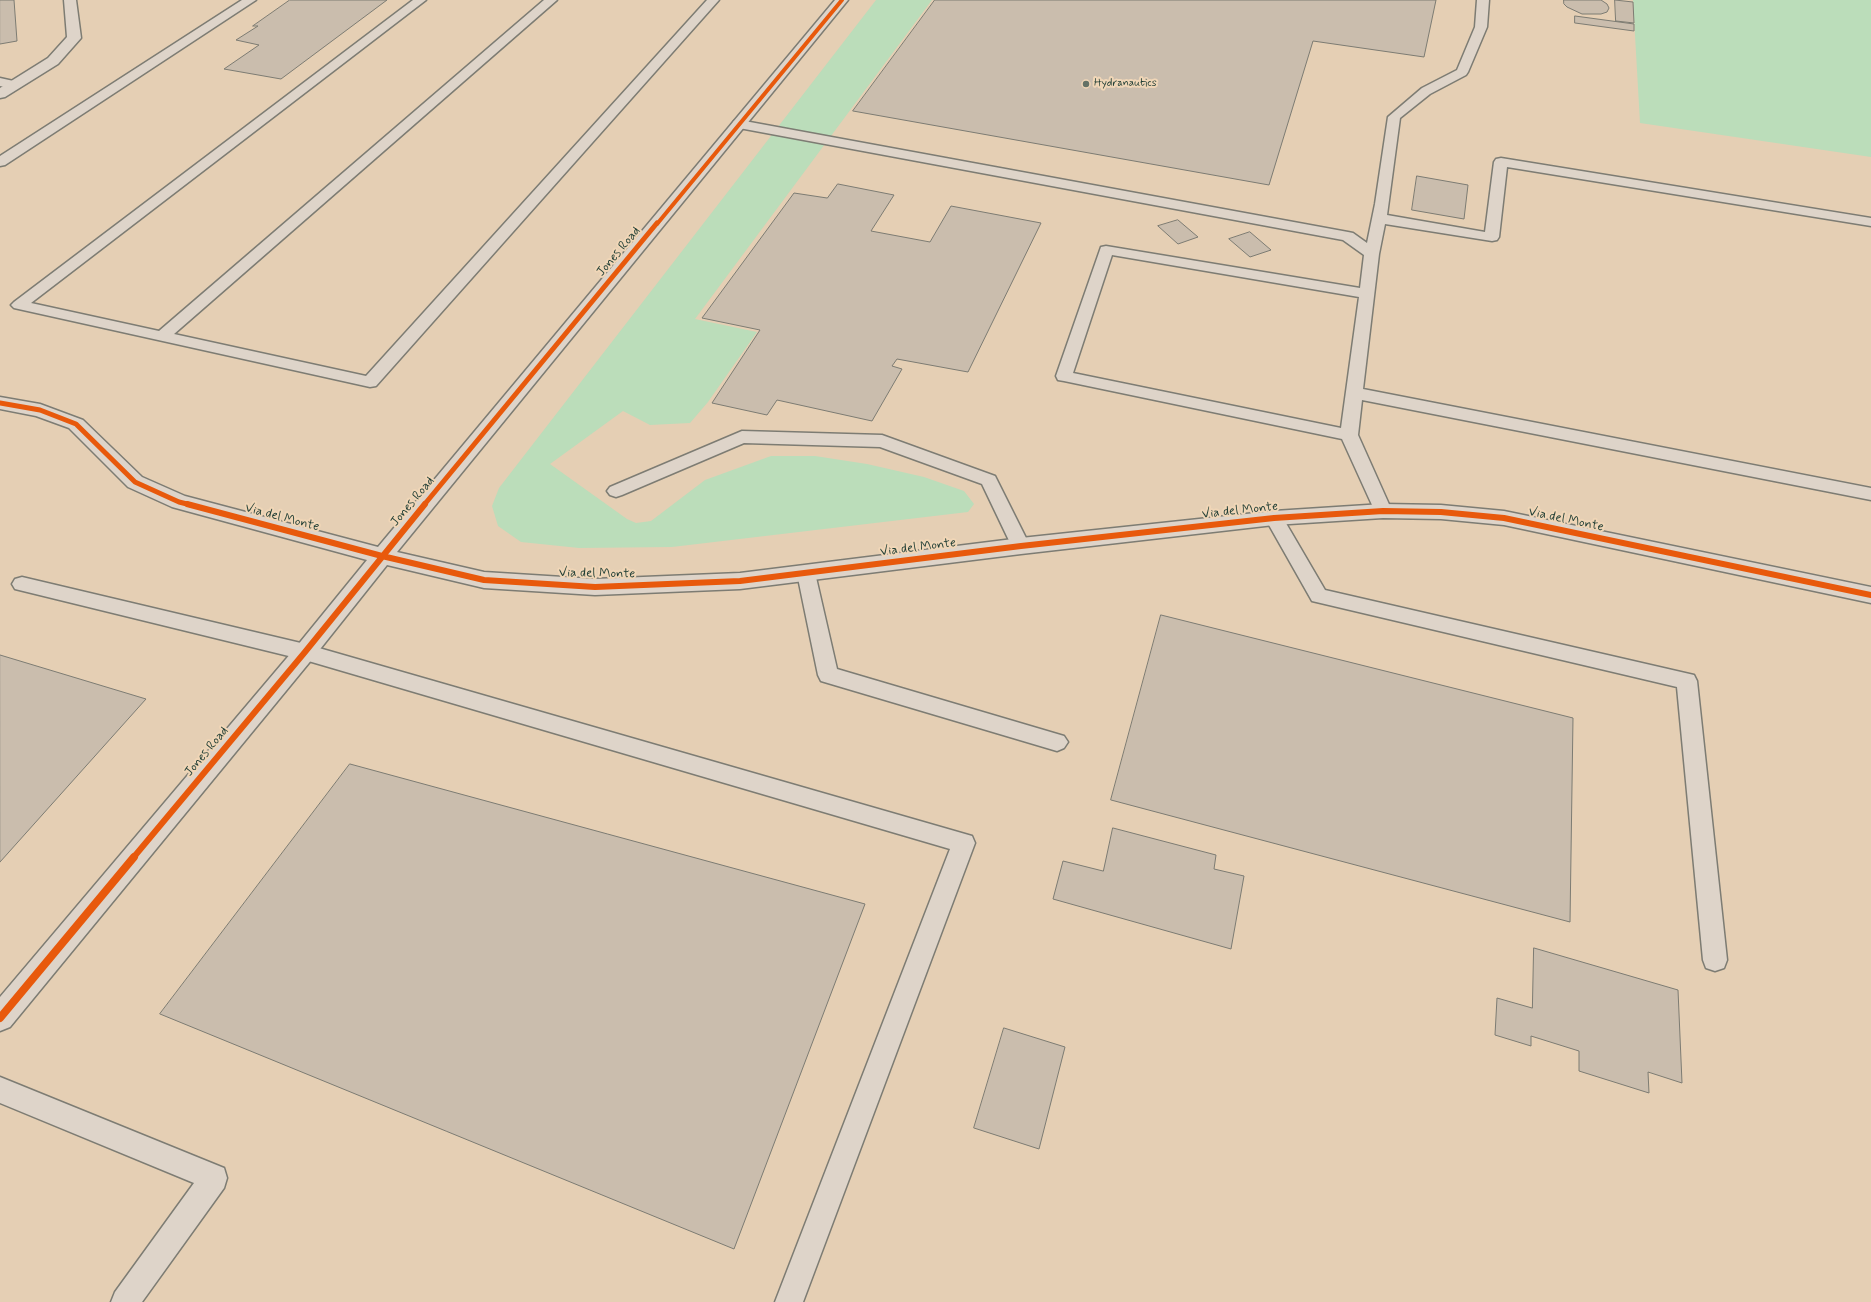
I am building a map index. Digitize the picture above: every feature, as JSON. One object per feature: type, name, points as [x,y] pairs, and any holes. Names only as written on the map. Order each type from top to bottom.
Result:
[{"type":"street","points":[[0,94],[53,61],[74,38],[70,0]]},
{"type":"street","name":"Jones Road","points":[[0,1018],[305,652],[382,556],[842,0]]},
{"type":"street","name":"Via del Monte","points":[[0,403],[40,410],[76,424],[135,482],[179,502],[382,556],[484,580],[595,587],[740,581],[1020,546],[1274,518],[1383,511],[1441,512],[1504,518],[1871,594]]},
{"type":"lane","points":[[0,162],[250,0]]},
{"type":"lane","points":[[420,0],[19,306],[370,382],[713,0]]},
{"type":"lane","points":[[162,336],[551,0]]},
{"type":"lane","points":[[1383,511],[1349,435],[1372,254],[1394,117],[1426,91],[1462,72],[1481,27],[1483,0]]},
{"type":"lane","points":[[0,82],[14,85]]},
{"type":"lane","points":[[739,124],[1348,236],[1372,254]]},
{"type":"lane","points":[[1378,218],[1492,236],[1500,162],[1871,222]]},
{"type":"lane","points":[[1349,435],[1064,376],[1106,250],[1368,294]]},
{"type":"lane","points":[[1355,393],[1871,494]]},
{"type":"lane","points":[[616,491],[742,437],[882,441],[989,480],[1020,546]]},
{"type":"lane","points":[[1274,518],[1319,596],[1687,682],[1715,960]]},
{"type":"lane","points":[[806,573],[828,675],[1057,742]]},
{"type":"lane","points":[[22,584],[305,652],[964,843],[788,1302]]},
{"type":"lane","points":[[0,1090],[214,1178],[124,1302]]},
{"type":"shaded area","points":[[0,0],[1871,0],[1871,1302],[0,1302]]},
{"type":"green space","points":[[876,0],[932,0],[695,319],[757,332],[708,402],[690,423],[650,425],[623,411],[550,464],[627,519],[636,523],[651,521],[705,480],[771,456],[815,456],[867,464],[924,477],[964,491],[974,504],[968,512],[672,547],[579,548],[521,542],[498,526],[492,506],[499,488]]},
{"type":"green space","points":[[1633,0],[1871,0],[1871,157],[1640,123]]},
{"type":"building","points":[[0,0],[14,0],[17,41],[0,44]]},
{"type":"building","points":[[290,0],[387,0],[281,79],[224,69],[259,45],[236,40],[258,26],[253,26]]},
{"type":"building","name":"Hydranautics","points":[[935,0],[1436,0],[1424,57],[1313,41],[1269,185],[853,111]]},
{"type":"building","points":[[1564,0],[1601,0],[1607,4],[1609,8],[1607,12],[1601,14],[1582,14],[1567,7],[1564,4]]},
{"type":"building","points":[[1615,0],[1633,2],[1634,23],[1616,21]]},
{"type":"building","points":[[1575,16],[1634,24],[1634,31],[1575,23]]},
{"type":"building","points":[[1417,176],[1468,185],[1464,219],[1412,210]]},
{"type":"building","points":[[838,184],[894,195],[871,231],[930,242],[951,206],[1041,223],[968,372],[897,359],[892,366],[902,369],[872,421],[777,400],[767,415],[712,403],[760,330],[702,318],[794,193],[827,198]]},
{"type":"building","points":[[1178,220],[1198,237],[1178,244],[1158,226]]},
{"type":"building","points":[[1250,232],[1271,250],[1250,257],[1229,239]]},
{"type":"building","points":[[1161,615],[1573,718],[1570,922],[1111,800]]},
{"type":"building","points":[[0,655],[146,699],[0,862]]},
{"type":"building","points":[[350,764],[865,904],[734,1249],[160,1014]]},
{"type":"building","points":[[1113,828],[1216,855],[1214,869],[1244,876],[1231,949],[1053,899],[1063,861],[1103,871]]},
{"type":"building","points":[[1534,948],[1678,990],[1682,1083],[1648,1072],[1649,1093],[1579,1071],[1579,1051],[1531,1036],[1531,1046],[1495,1035],[1497,998],[1532,1008]]},
{"type":"building","points":[[1004,1028],[1065,1047],[1039,1149],[974,1128]]},
{"type":"cycle path","points":[[0,1018],[305,652],[382,556],[842,0]]},
{"type":"cycle path","points":[[0,403],[40,410],[76,424],[135,482],[179,502],[382,556],[484,580],[595,587],[740,581],[1021,546],[1274,518],[1383,511],[1441,512],[1504,518],[1871,595]]},
{"type":"place","name":"Hydranautics","points":[[1086,84]]}]
